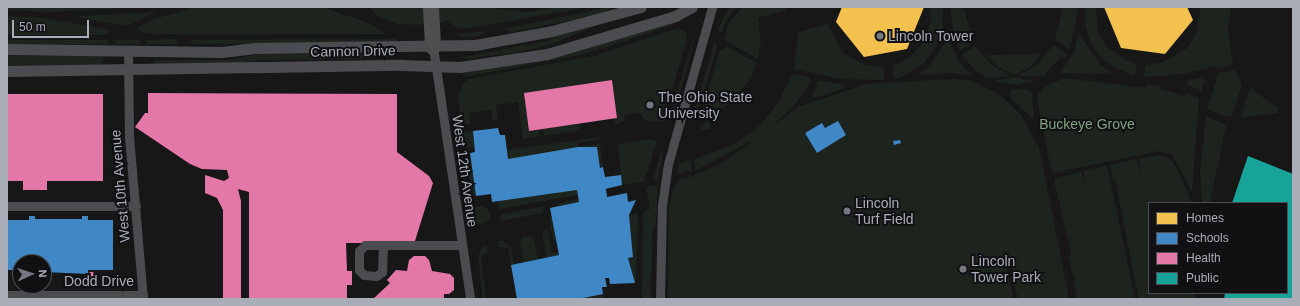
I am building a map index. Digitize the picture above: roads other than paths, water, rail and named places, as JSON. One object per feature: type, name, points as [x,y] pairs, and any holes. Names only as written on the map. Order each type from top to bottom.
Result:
[{"type":"highway","points":[[431,7],[433,47]]},
{"type":"street","name":"Cannon Drive","points":[[7,49],[222,52],[255,48],[433,47],[475,45],[544,33],[641,7]]},
{"type":"street","name":"Cannon Drive","points":[[7,71],[128,71],[401,65],[460,67],[547,54],[675,16],[692,7]]},
{"type":"street","points":[[660,299],[662,205],[668,164],[712,7]]},
{"type":"street","name":"West 12th Avenue","points":[[433,47],[470,299]]},
{"type":"street","name":"West 10th Avenue","points":[[128,50],[129,136],[143,297]]},
{"type":"street","points":[[7,206],[136,206]]},
{"type":"street","points":[[383,245],[462,244]]},
{"type":"street","name":"Dodd Drive","points":[[7,295],[143,297]]},
{"type":"place","name":"Lincoln Tower","points":[[880,36]]},
{"type":"place","name":"The Ohio State University","points":[[650,105]]},
{"type":"place","name":"Lincoln Turf Field","points":[[847,211]]},
{"type":"place","name":"Lincoln Tower Park","points":[[963,269]]},
{"type":"park label","name":"Buckeye Grove","points":[[1087,124]]}]
